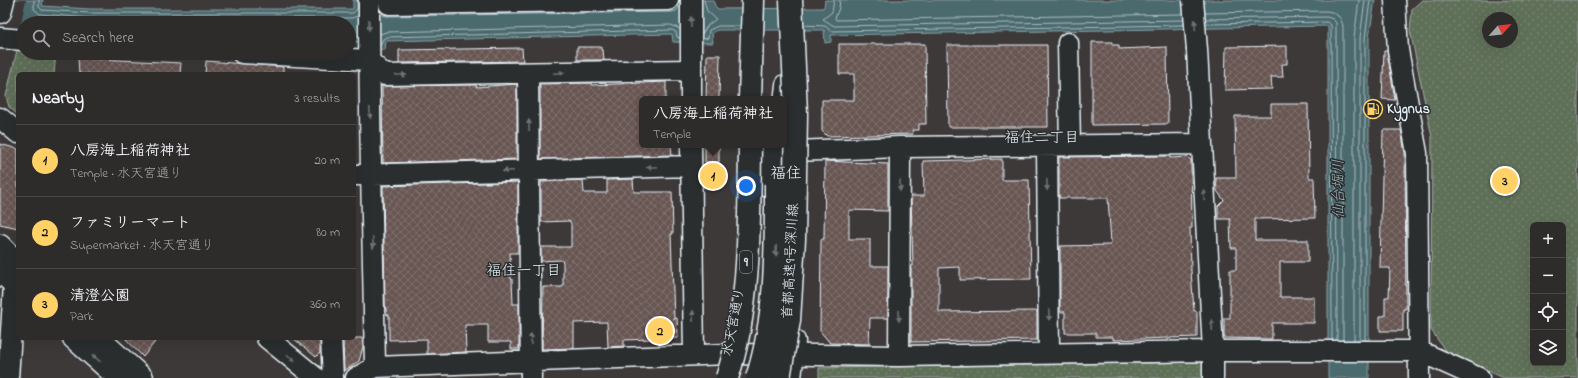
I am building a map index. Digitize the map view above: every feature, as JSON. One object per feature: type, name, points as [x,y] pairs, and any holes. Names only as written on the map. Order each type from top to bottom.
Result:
[{"type":"main road","points":[[0,12],[3,0]]},
{"type":"main road","points":[[756,2],[758,32],[756,96]]},
{"type":"main road","points":[[756,2],[756,96]]},
{"type":"main road","points":[[788,2],[786,32],[794,354],[790,378]]},
{"type":"main road","name":"首都高速9号深川線","points":[[778,378],[790,312],[794,239],[796,113],[788,2]]},
{"type":"main road","points":[[786,96],[787,85]]},
{"type":"main road","name":"水天宮通り","points":[[722,378],[729,354],[742,282],[750,148]]},
{"type":"main road","name":"9","points":[[728,378],[739,333],[748,238],[750,148]]},
{"type":"main road","points":[[757,378],[768,333],[776,240],[770,184],[762,148]]},
{"type":"main road","points":[[744,378],[757,311],[770,184],[788,148]]},
{"type":"main road","points":[[0,246],[12,276]]},
{"type":"main road","points":[[76,340],[119,378]]},
{"type":"main road","points":[[104,340],[142,378]]},
{"type":"street","points":[[369,0],[363,175],[375,367]]},
{"type":"street","points":[[389,0],[389,4],[668,0]]},
{"type":"street","points":[[690,96],[691,0]]},
{"type":"street","points":[[1193,0],[1213,351],[1213,378]]},
{"type":"street","points":[[1395,0],[1398,50],[1417,152],[1419,378]]},
{"type":"street","points":[[0,38],[16,39]]},
{"type":"street","points":[[1068,43],[1070,145]]},
{"type":"street","points":[[356,58],[368,55]]},
{"type":"street","points":[[368,55],[385,75],[528,74],[690,70]]},
{"type":"street","points":[[287,60],[326,66],[349,60]]},
{"type":"street","points":[[528,74],[531,370]]},
{"type":"street","points":[[0,118],[16,131]]},
{"type":"street","points":[[788,148],[1201,144]]},
{"type":"street","points":[[1047,146],[1049,354]]},
{"type":"street","points":[[899,356],[900,147]]},
{"type":"street","points":[[691,148],[694,355]]},
{"type":"street","points":[[363,175],[691,166]]},
{"type":"street","points":[[8,378],[12,276]]},
{"type":"street","points":[[269,340],[316,378]]},
{"type":"street","points":[[332,340],[333,378]]},
{"type":"street","points":[[356,378],[375,367],[531,370],[694,355],[729,354],[899,356],[1213,351],[1419,351],[1479,378]]},
{"type":"street","points":[[794,354],[800,378]]},
{"type":"green space","points":[[1422,0],[1578,0],[1578,378],[1504,378],[1447,353],[1431,330],[1432,137],[1410,30],[1412,9]]},
{"type":"green space","points":[[16,54],[16,60],[55,60],[54,72],[16,72],[16,113],[9,107],[6,96]]},
{"type":"green space","points":[[1204,362],[1203,378],[819,378],[819,368]]},
{"type":"water","name":"仙台堀川","points":[[0,0],[43,0],[42,6],[90,9],[353,9],[353,0],[713,0],[718,9],[822,8],[824,7],[825,0],[1375,0],[1369,38],[1369,378],[1328,378],[1328,26],[831,35],[831,42],[825,43],[824,30],[718,30],[712,33],[713,43],[673,42],[672,34],[386,41],[385,50],[359,50],[359,42],[356,42],[356,16],[16,16],[16,31],[0,28]]},
{"type":"pier","points":[[0,0],[26,0],[23,16],[16,16],[16,33],[0,30]]},
{"type":"building","points":[[1092,42],[1112,42],[1112,45],[1119,45],[1119,49],[1167,47],[1168,124],[1092,125]]},
{"type":"building","points":[[839,44],[925,44],[926,124],[919,124],[919,130],[912,130],[913,134],[827,136],[822,131],[822,100],[854,100],[854,74],[839,74]]},
{"type":"building","points":[[947,45],[1047,45],[1048,127],[948,127]]},
{"type":"building","points":[[1287,46],[1287,64],[1282,64],[1283,77],[1271,77],[1272,89],[1225,90],[1226,47]]},
{"type":"building","points":[[577,47],[601,47],[601,50],[603,50],[604,60],[577,60]]},
{"type":"building","points":[[522,48],[523,61],[399,63],[399,50]]},
{"type":"building","points":[[1384,51],[1387,51],[1395,100],[1382,99]]},
{"type":"building","points":[[707,55],[720,55],[719,96],[706,96]]},
{"type":"building","points":[[78,60],[181,63],[180,72],[79,72]]},
{"type":"building","points":[[206,61],[283,67],[283,72],[205,72]]},
{"type":"building","points":[[666,82],[666,96],[639,96],[639,148],[671,148],[672,155],[540,159],[540,84],[591,83],[591,85]]},
{"type":"building","points":[[517,84],[517,159],[383,163],[382,86],[476,85],[476,87]]},
{"type":"building","points":[[1271,104],[1308,104],[1309,178],[1314,178],[1315,218],[1255,219],[1255,240],[1308,240],[1308,262],[1280,262],[1280,297],[1314,297],[1314,323],[1272,323],[1272,339],[1224,338],[1224,318],[1230,318],[1230,270],[1236,270],[1236,248],[1231,248],[1230,219],[1218,219],[1218,206],[1224,200],[1217,191],[1216,178],[1236,178],[1235,116],[1271,116]]},
{"type":"building","points":[[1383,130],[1401,130],[1405,153],[1406,309],[1403,309],[1403,331],[1380,331],[1380,316],[1385,316],[1385,297],[1389,297],[1390,268],[1380,268]]},
{"type":"building","points":[[0,144],[16,148],[16,228],[0,224]]},
{"type":"building","points":[[705,148],[719,148],[719,162],[705,162]]},
{"type":"building","points":[[1170,156],[1170,158],[1187,157],[1191,160],[1191,271],[1194,311],[1197,311],[1197,337],[1113,340],[1113,337],[1096,337],[1096,333],[1065,333],[1065,312],[1060,312],[1060,246],[1110,245],[1111,243],[1108,198],[1059,198],[1059,157]]},
{"type":"building","points":[[1002,159],[1002,180],[1029,180],[1031,279],[960,280],[960,267],[939,268],[939,312],[1035,311],[1037,312],[1037,340],[911,342],[911,266],[913,266],[911,196],[924,196],[923,161]]},
{"type":"building","points":[[825,161],[888,164],[888,211],[849,210],[849,239],[870,239],[870,266],[888,266],[888,318],[870,318],[869,344],[830,343],[820,331],[821,239],[824,239]]},
{"type":"building","points":[[633,179],[634,192],[672,192],[673,234],[671,234],[674,319],[677,318],[678,338],[624,340],[624,346],[608,347],[607,322],[574,323],[574,348],[542,349],[543,287],[563,287],[563,262],[561,260],[541,261],[541,247],[571,247],[571,223],[569,221],[541,222],[541,182],[583,180],[584,193],[607,193],[607,180]]},
{"type":"building","points":[[518,182],[518,253],[510,253],[513,304],[519,304],[519,349],[511,349],[511,342],[488,342],[488,325],[465,325],[466,352],[427,354],[427,339],[389,340],[389,315],[387,315],[385,304],[383,186]]},
{"type":"building","points":[[356,338],[362,338],[363,347],[359,361],[344,371],[343,340],[356,340]]},
{"type":"building","points":[[127,340],[156,340],[143,357]]},
{"type":"building","points":[[295,340],[320,340],[320,353],[316,357]]},
{"type":"place","name":"Kygnus","points":[[1373,109]]},
{"type":"place","name":"八房海上稲荷神社","points":[[713,176]]},
{"type":"place","name":"清澄公園","points":[[1505,181]]},
{"type":"place","name":"ファミリーマート","points":[[660,331]]},
{"type":"district","name":"福住二丁目","points":[[1042,138]]},
{"type":"district","name":"福住","points":[[786,174]]},
{"type":"district","name":"福住一丁目","points":[[524,271]]}]
